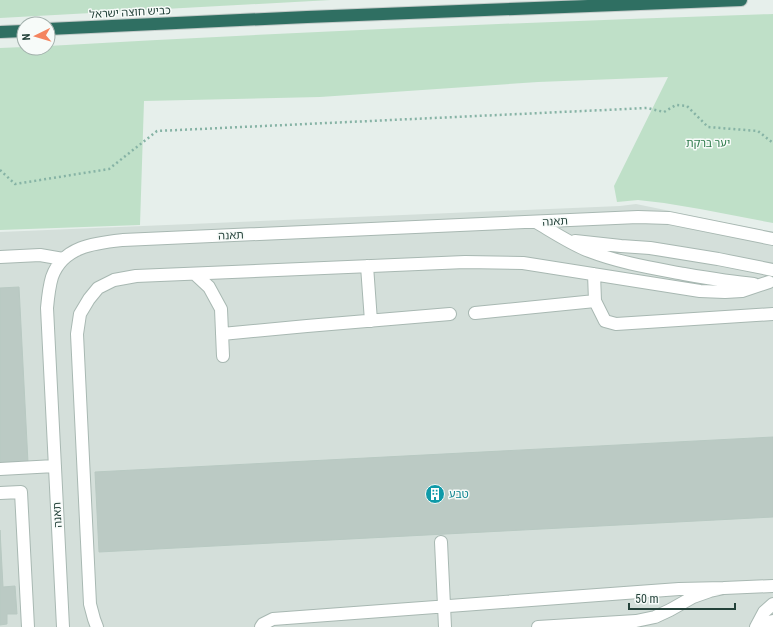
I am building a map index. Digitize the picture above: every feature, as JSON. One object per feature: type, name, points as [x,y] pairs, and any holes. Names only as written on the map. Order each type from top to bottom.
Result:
[{"type":"highway","name":"כביש חוצה ישראל","points":[[56,30],[307,17],[741,0]]},
{"type":"highway","points":[[0,32],[16,31]]},
{"type":"street","name":"תאנה","points":[[64,627],[47,308],[52,277],[57,266],[72,251],[101,242],[123,240],[638,217],[669,218],[773,239]]},
{"type":"street","points":[[536,222],[566,240],[589,251],[645,267],[756,285],[771,281]]},
{"type":"street","points":[[566,240],[650,248],[773,270]]},
{"type":"street","points":[[0,257],[40,255],[63,259]]},
{"type":"street","points":[[97,627],[90,604],[77,334],[80,314],[88,299],[98,288],[114,280],[136,276],[465,262],[516,262],[541,265],[700,291],[742,291],[771,281]]},
{"type":"street","points":[[367,266],[371,321]]},
{"type":"street","points":[[195,274],[209,287],[221,309],[223,356]]},
{"type":"street","points":[[594,274],[595,302],[605,321],[616,324],[773,314]]},
{"type":"street","points":[[475,313],[595,302]]},
{"type":"street","points":[[222,334],[450,314]]},
{"type":"street","points":[[0,469],[55,466]]},
{"type":"street","points":[[0,493],[21,492],[28,627]]},
{"type":"street","points":[[440,542],[446,627]]},
{"type":"street","points":[[261,627],[263,624],[273,619],[671,589],[773,586]]},
{"type":"street","points":[[538,627],[636,621],[655,617],[693,597],[724,588]]},
{"type":"street","points":[[757,626],[764,612],[773,604]]},
{"type":"street","points":[[757,626],[773,621]]},
{"type":"path","points":[[0,170],[15,184],[109,169],[157,131],[647,108],[664,112],[676,105],[687,106],[708,127],[758,131],[773,142]]},
{"type":"shaded area","points":[[636,204],[773,232],[773,627],[0,627],[0,232],[620,206]]},
{"type":"green space","points":[[0,0],[331,0],[16,16],[0,18]]},
{"type":"green space","name":"יער ברקת","points":[[773,14],[773,223],[664,203],[638,200],[617,202],[614,186],[668,77],[538,82],[320,97],[144,101],[140,225],[0,230],[0,48],[16,47],[16,56],[56,56],[56,46],[229,36],[592,20]]},
{"type":"building","points":[[19,287],[28,463],[0,464],[0,288]]},
{"type":"building","name":"טבע","points":[[773,437],[773,517],[99,552],[95,472]]},
{"type":"building","points":[[0,530],[3,587],[15,586],[17,614],[7,614],[7,624],[0,625]]},
{"type":"place","name":"טבע","points":[[435,494]]}]
